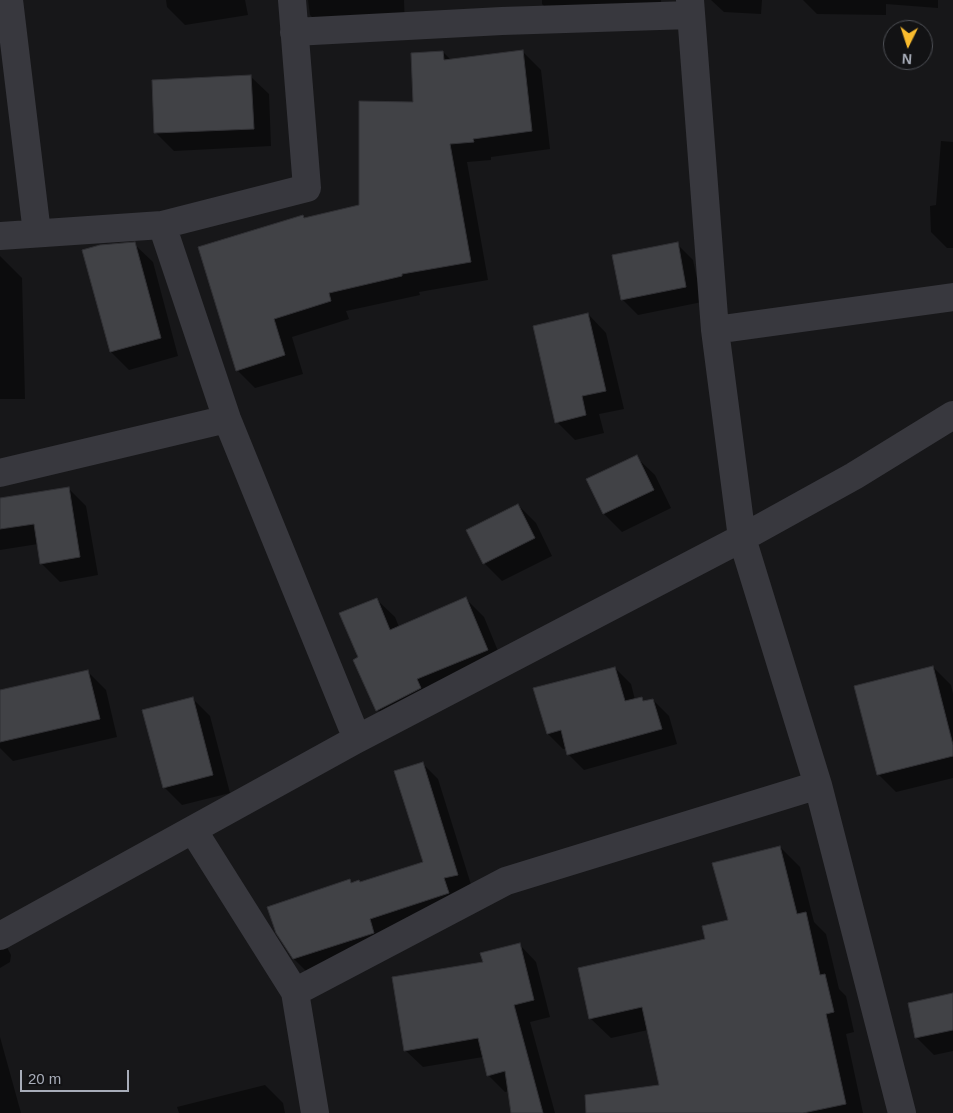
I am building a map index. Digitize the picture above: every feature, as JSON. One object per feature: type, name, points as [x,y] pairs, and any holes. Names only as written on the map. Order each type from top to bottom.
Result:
[{"type":"street","points":[[9,0],[37,233]]},
{"type":"street","points":[[0,236],[162,225],[307,188],[292,0]]},
{"type":"street","points":[[294,32],[502,21],[690,7],[715,330],[742,538],[818,785],[902,1113]]},
{"type":"street","points":[[162,225],[228,419],[357,739]]},
{"type":"street","points":[[715,330],[953,297]]},
{"type":"street","points":[[0,936],[357,739],[742,538],[854,476],[953,415]]},
{"type":"street","points":[[0,473],[228,419]]},
{"type":"street","points":[[295,992],[506,881],[818,785]]},
{"type":"street","points":[[193,830],[295,992],[315,1113]]},
{"type":"building","points":[[523,50],[532,131],[473,139],[474,142],[450,144],[471,262],[402,274],[402,276],[329,293],[331,301],[274,319],[285,355],[236,371],[198,247],[303,215],[304,218],[359,205],[359,101],[413,102],[411,53],[443,51],[444,60]]},
{"type":"building","points":[[251,75],[254,129],[154,133],[152,80]]},
{"type":"building","points":[[135,242],[161,338],[110,352],[82,250],[100,245]]},
{"type":"building","points":[[678,242],[686,287],[621,300],[612,255]]},
{"type":"building","points":[[588,313],[606,391],[582,396],[586,415],[555,423],[533,326]]},
{"type":"building","points":[[637,455],[654,490],[603,514],[586,479]]},
{"type":"building","points":[[69,487],[80,557],[40,564],[34,524],[0,529],[0,498]]},
{"type":"building","points":[[518,504],[535,538],[483,564],[466,530]]},
{"type":"building","points":[[466,597],[488,650],[417,679],[421,688],[376,711],[353,660],[358,657],[339,613],[377,598],[390,630]]},
{"type":"building","points":[[933,666],[953,745],[953,756],[877,775],[854,686]]},
{"type":"building","points":[[615,667],[625,701],[642,697],[643,701],[653,699],[662,729],[567,755],[561,730],[547,734],[533,688]]},
{"type":"building","points":[[88,670],[100,719],[0,742],[0,690]]},
{"type":"building","points":[[193,697],[213,775],[163,788],[142,710]]},
{"type":"building","points":[[423,762],[458,875],[444,878],[449,893],[370,919],[374,933],[293,959],[276,933],[267,907],[350,879],[351,883],[359,880],[360,882],[423,862],[394,771]]},
{"type":"building","points":[[780,846],[797,914],[806,912],[820,975],[825,974],[834,1012],[826,1014],[846,1104],[803,1113],[586,1113],[585,1095],[659,1085],[642,1007],[589,1019],[578,968],[705,939],[702,926],[728,920],[712,863]]},
{"type":"building","points":[[520,943],[534,1000],[514,1005],[543,1113],[511,1113],[505,1071],[487,1076],[478,1038],[404,1051],[392,977],[483,962],[480,953]]},
{"type":"building","points":[[953,993],[953,1030],[915,1038],[908,1003]]}]
